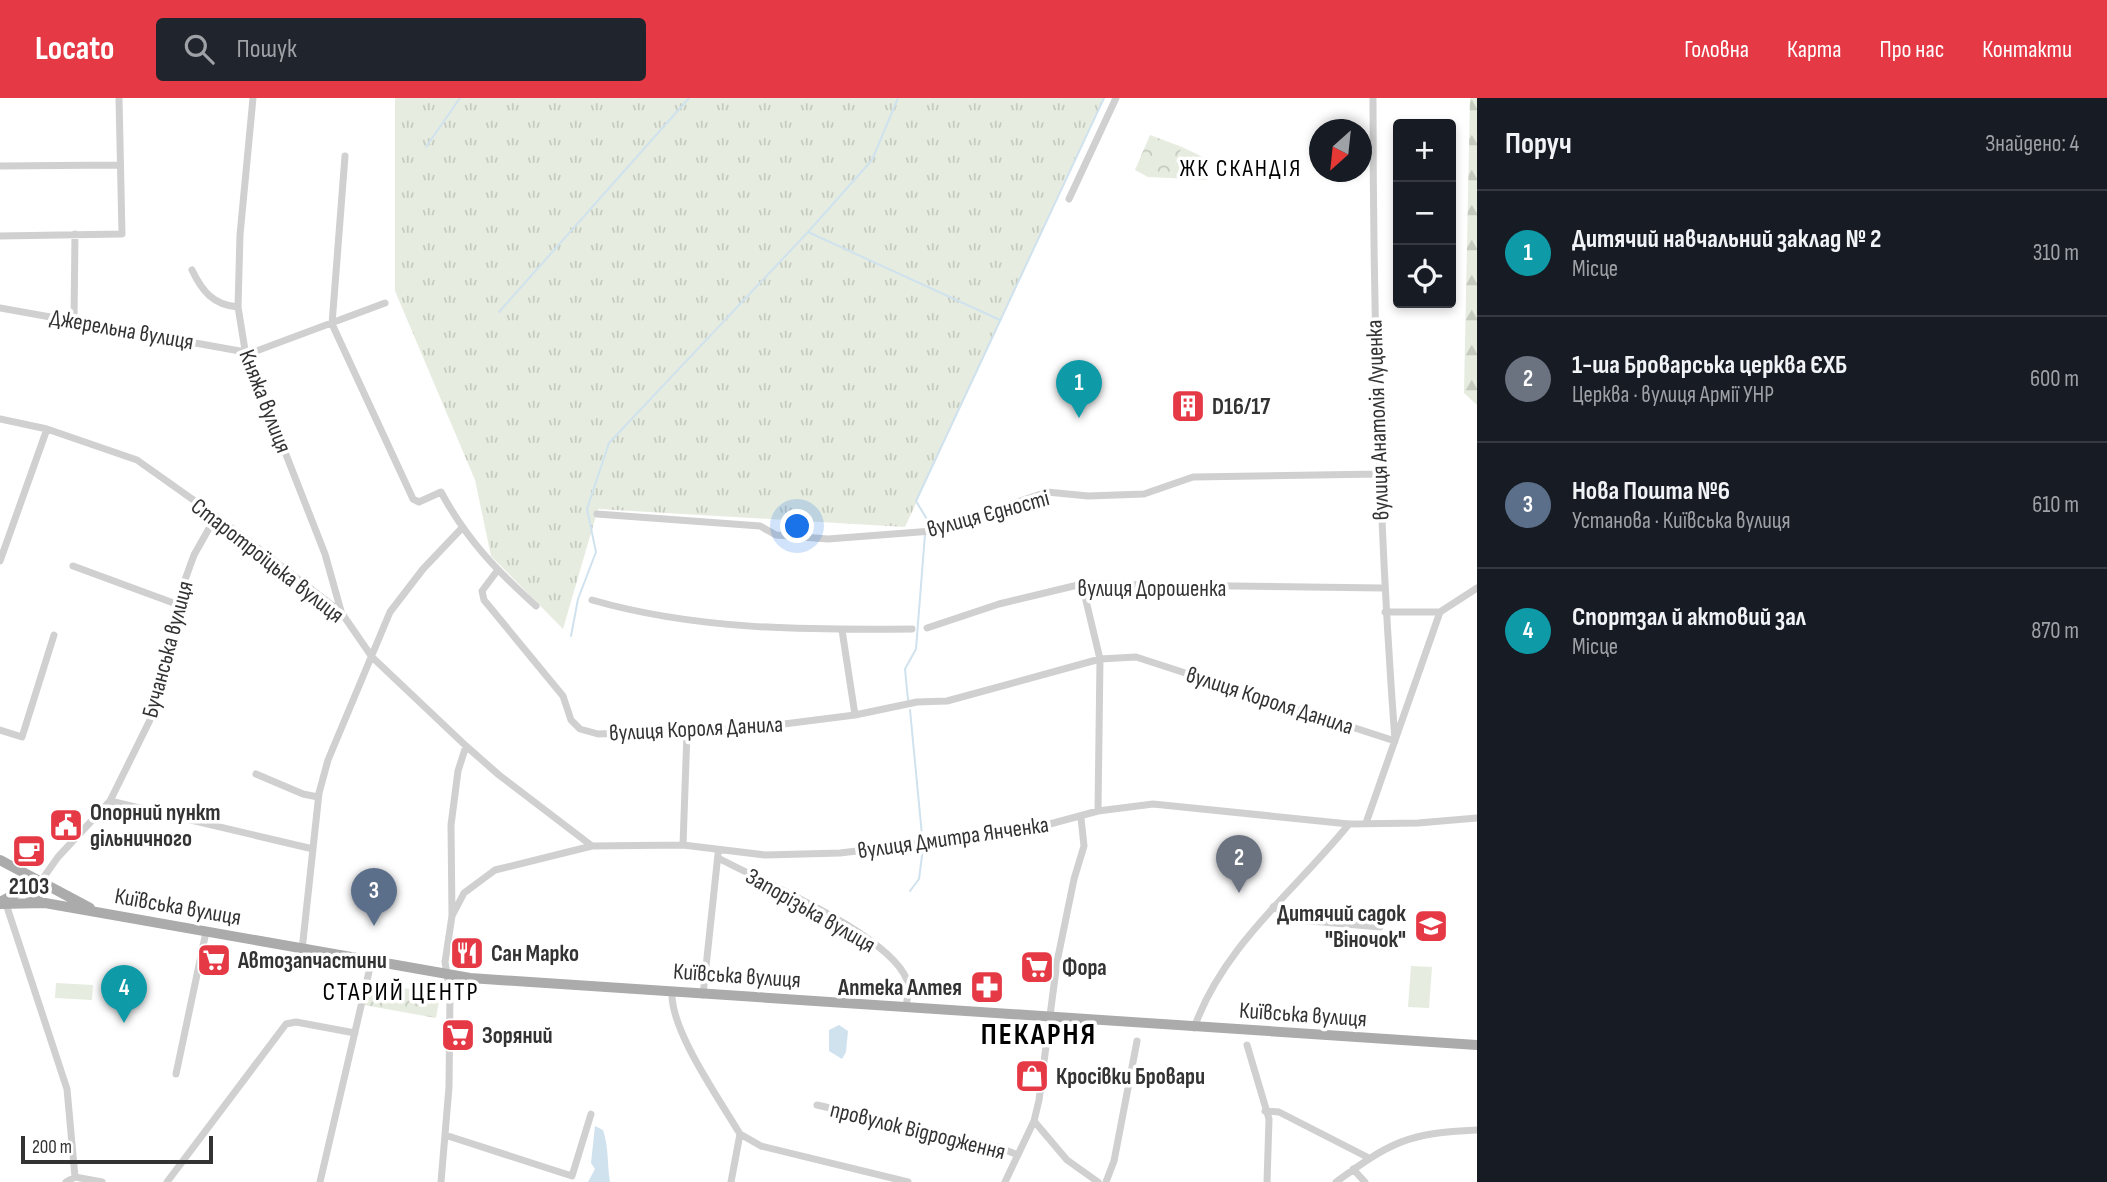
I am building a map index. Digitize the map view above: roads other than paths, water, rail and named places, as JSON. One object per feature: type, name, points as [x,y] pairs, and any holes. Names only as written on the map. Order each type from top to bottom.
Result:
[{"type":"main road","points":[[4,861],[99,913]]},
{"type":"main road","points":[[4,861],[16,878],[4,901]]},
{"type":"main road","name":"Київська вулиця","points":[[4,901],[31,888],[38,896],[34,901],[26,903],[99,913],[447,975],[704,995],[1477,1045]]},
{"type":"street","points":[[0,236],[122,234],[119,98]]},
{"type":"street","name":"Княжа вулиця","points":[[253,98],[240,235],[238,307],[245,350],[325,554],[341,612]]},
{"type":"street","points":[[1069,199],[1116,98]]},
{"type":"street","name":"вулиця Анатолія Луценка","points":[[1373,98],[1375,377],[1383,589],[1395,741]]},
{"type":"street","points":[[345,156],[332,324],[412,499],[419,502],[441,492],[461,529],[497,571],[536,606]]},
{"type":"street","points":[[0,166],[119,165]]},
{"type":"street","points":[[74,321],[75,234]]},
{"type":"street","points":[[192,270],[201,289],[218,303],[238,307]]},
{"type":"street","points":[[245,350],[251,353],[385,303]]},
{"type":"street","name":"Джерельна вулиця","points":[[0,308],[245,350]]},
{"type":"street","name":"Старотроїцька вулиця","points":[[0,419],[47,429],[137,460],[216,516],[341,612],[372,657],[466,746],[516,789],[592,846]]},
{"type":"street","points":[[0,561],[47,429]]},
{"type":"street","name":"вулиця Єдності","points":[[597,514],[760,526],[776,535],[828,539],[932,531],[1047,492],[1088,496],[1144,494],[1193,477],[1379,474]]},
{"type":"street","name":"Бучанська вулиця","points":[[41,881],[58,857],[110,802],[150,720],[194,555],[216,516]]},
{"type":"street","points":[[302,950],[318,797],[328,760],[390,612],[423,569],[461,529]]},
{"type":"street","points":[[73,566],[179,605]]},
{"type":"street","name":"вулиця Короля Данила","points":[[497,571],[482,591],[484,600],[563,696],[571,720],[580,729],[598,734],[688,732],[855,715],[918,702],[947,701],[1100,659],[1144,658],[1395,741]]},
{"type":"street","points":[[1082,584],[1100,659],[1098,811]]},
{"type":"street","name":"вулиця Дорошенка","points":[[927,628],[999,604],[1082,584],[1383,589]]},
{"type":"street","points":[[1385,612],[1440,612],[1477,588]]},
{"type":"street","points":[[592,600],[681,620],[813,631],[912,629]]},
{"type":"street","name":"вулиця Анатолія Луценка","points":[[1366,823],[1440,612]]},
{"type":"street","points":[[842,630],[855,715]]},
{"type":"street","points":[[0,730],[22,737],[54,635]]},
{"type":"street","points":[[683,845],[688,732]]},
{"type":"street","points":[[441,1182],[449,1087],[445,962],[452,916],[455,794],[466,746]]},
{"type":"street","points":[[256,774],[303,794],[318,797]]},
{"type":"street","points":[[110,802],[313,849]]},
{"type":"street","name":"вулиця Дмитра Янченка","points":[[452,916],[464,893],[495,870],[592,846],[683,845],[718,854],[840,853],[1024,831],[1081,818],[1098,811],[1153,804],[1179,804],[1349,824],[1418,823],[1477,818]]},
{"type":"street","points":[[1005,1182],[1034,1121],[1049,1016],[1074,879],[1084,846],[1081,818]]},
{"type":"street","points":[[1194,1028],[1200,1010],[1235,952],[1349,824]]},
{"type":"street","points":[[704,995],[718,854]]},
{"type":"street","name":"Запорізька вулиця","points":[[718,854],[858,931],[884,952],[909,985],[906,1007]]},
{"type":"street","points":[[451,877],[461,886],[474,884]]},
{"type":"street","points":[[4,901],[67,1089],[75,1177]]},
{"type":"street","points":[[1273,907],[1299,920],[1380,927]]},
{"type":"street","points":[[176,1074],[206,932]]},
{"type":"street","points":[[320,1182],[371,963]]},
{"type":"street","points":[[672,992],[671,1006],[682,1034],[740,1135],[761,1146],[908,1182]]},
{"type":"street","points":[[167,1182],[286,1024],[296,1022],[355,1033]]},
{"type":"street","points":[[1106,1182],[1114,1161],[1137,1041]]},
{"type":"street","points":[[1247,1045],[1271,1140],[1267,1182]]},
{"type":"street","name":"провулок Відродження","points":[[817,1105],[999,1147],[1018,1155]]},
{"type":"street","points":[[1265,1111],[1279,1112],[1369,1158]]},
{"type":"street","points":[[444,1135],[572,1176],[591,1114]]},
{"type":"street","points":[[1034,1121],[1068,1160],[1098,1182]]},
{"type":"street","points":[[1336,1182],[1369,1158],[1409,1138],[1477,1130]]},
{"type":"street","points":[[731,1182],[740,1135]]},
{"type":"street","points":[[1353,1170],[1365,1182]]},
{"type":"street","points":[[66,1182],[75,1177],[102,1182]]},
{"type":"water","points":[[839,1025],[848,1031],[846,1052],[842,1059],[829,1051],[829,1030]]},
{"type":"water","points":[[595,1126],[603,1130],[605,1136],[610,1182],[588,1182],[595,1169],[591,1163]]},
{"type":"waterway","points":[[426,147],[460,98]]},
{"type":"waterway","points":[[499,312],[689,98]]},
{"type":"waterway","points":[[571,636],[578,599],[596,552],[587,509],[609,443],[808,232],[872,160],[898,98]]},
{"type":"waterway","points":[[926,528],[928,521],[916,501],[1104,98]]},
{"type":"waterway","points":[[808,232],[1000,320]]},
{"type":"waterway","points":[[908,700],[905,669],[916,649],[925,534]]},
{"type":"waterway","points":[[910,710],[922,835]]},
{"type":"waterway","points":[[910,891],[919,879],[923,848]]},
{"type":"place","name":"D16/17","points":[[1188,406]]},
{"type":"place","name":"Дитячий навчальний заклад № 2","points":[[1079,418]]},
{"type":"place","name":"Опорний пункт дільничного","points":[[66,825]]},
{"type":"place","name":"2103","points":[[29,851]]},
{"type":"place","name":"1-ша Броварська церква ЄХБ","points":[[1239,893]]},
{"type":"place","name":"Нова Пошта №6","points":[[374,926]]},
{"type":"place","name":"Дитячий садок \"Віночок\"","points":[[1431,926]]},
{"type":"place","name":"Сан Марко","points":[[467,953]]},
{"type":"place","name":"Автозапчастини","points":[[214,960]]},
{"type":"place","name":"Фора","points":[[1037,967]]},
{"type":"place","name":"Аптека Алтея","points":[[987,987]]},
{"type":"place","name":"Спортзал й актовий зал","points":[[124,1023]]},
{"type":"place","name":"Зоряний","points":[[458,1035]]},
{"type":"place","name":"Кросівки Бровари","points":[[1032,1076]]},
{"type":"district","name":"ЖК СКАНДІЯ","points":[[1241,168]]},
{"type":"district","name":"СТАРИЙ ЦЕНТР","points":[[401,991]]},
{"type":"district","name":"ПЕКАРНЯ","points":[[1039,1034]]}]
